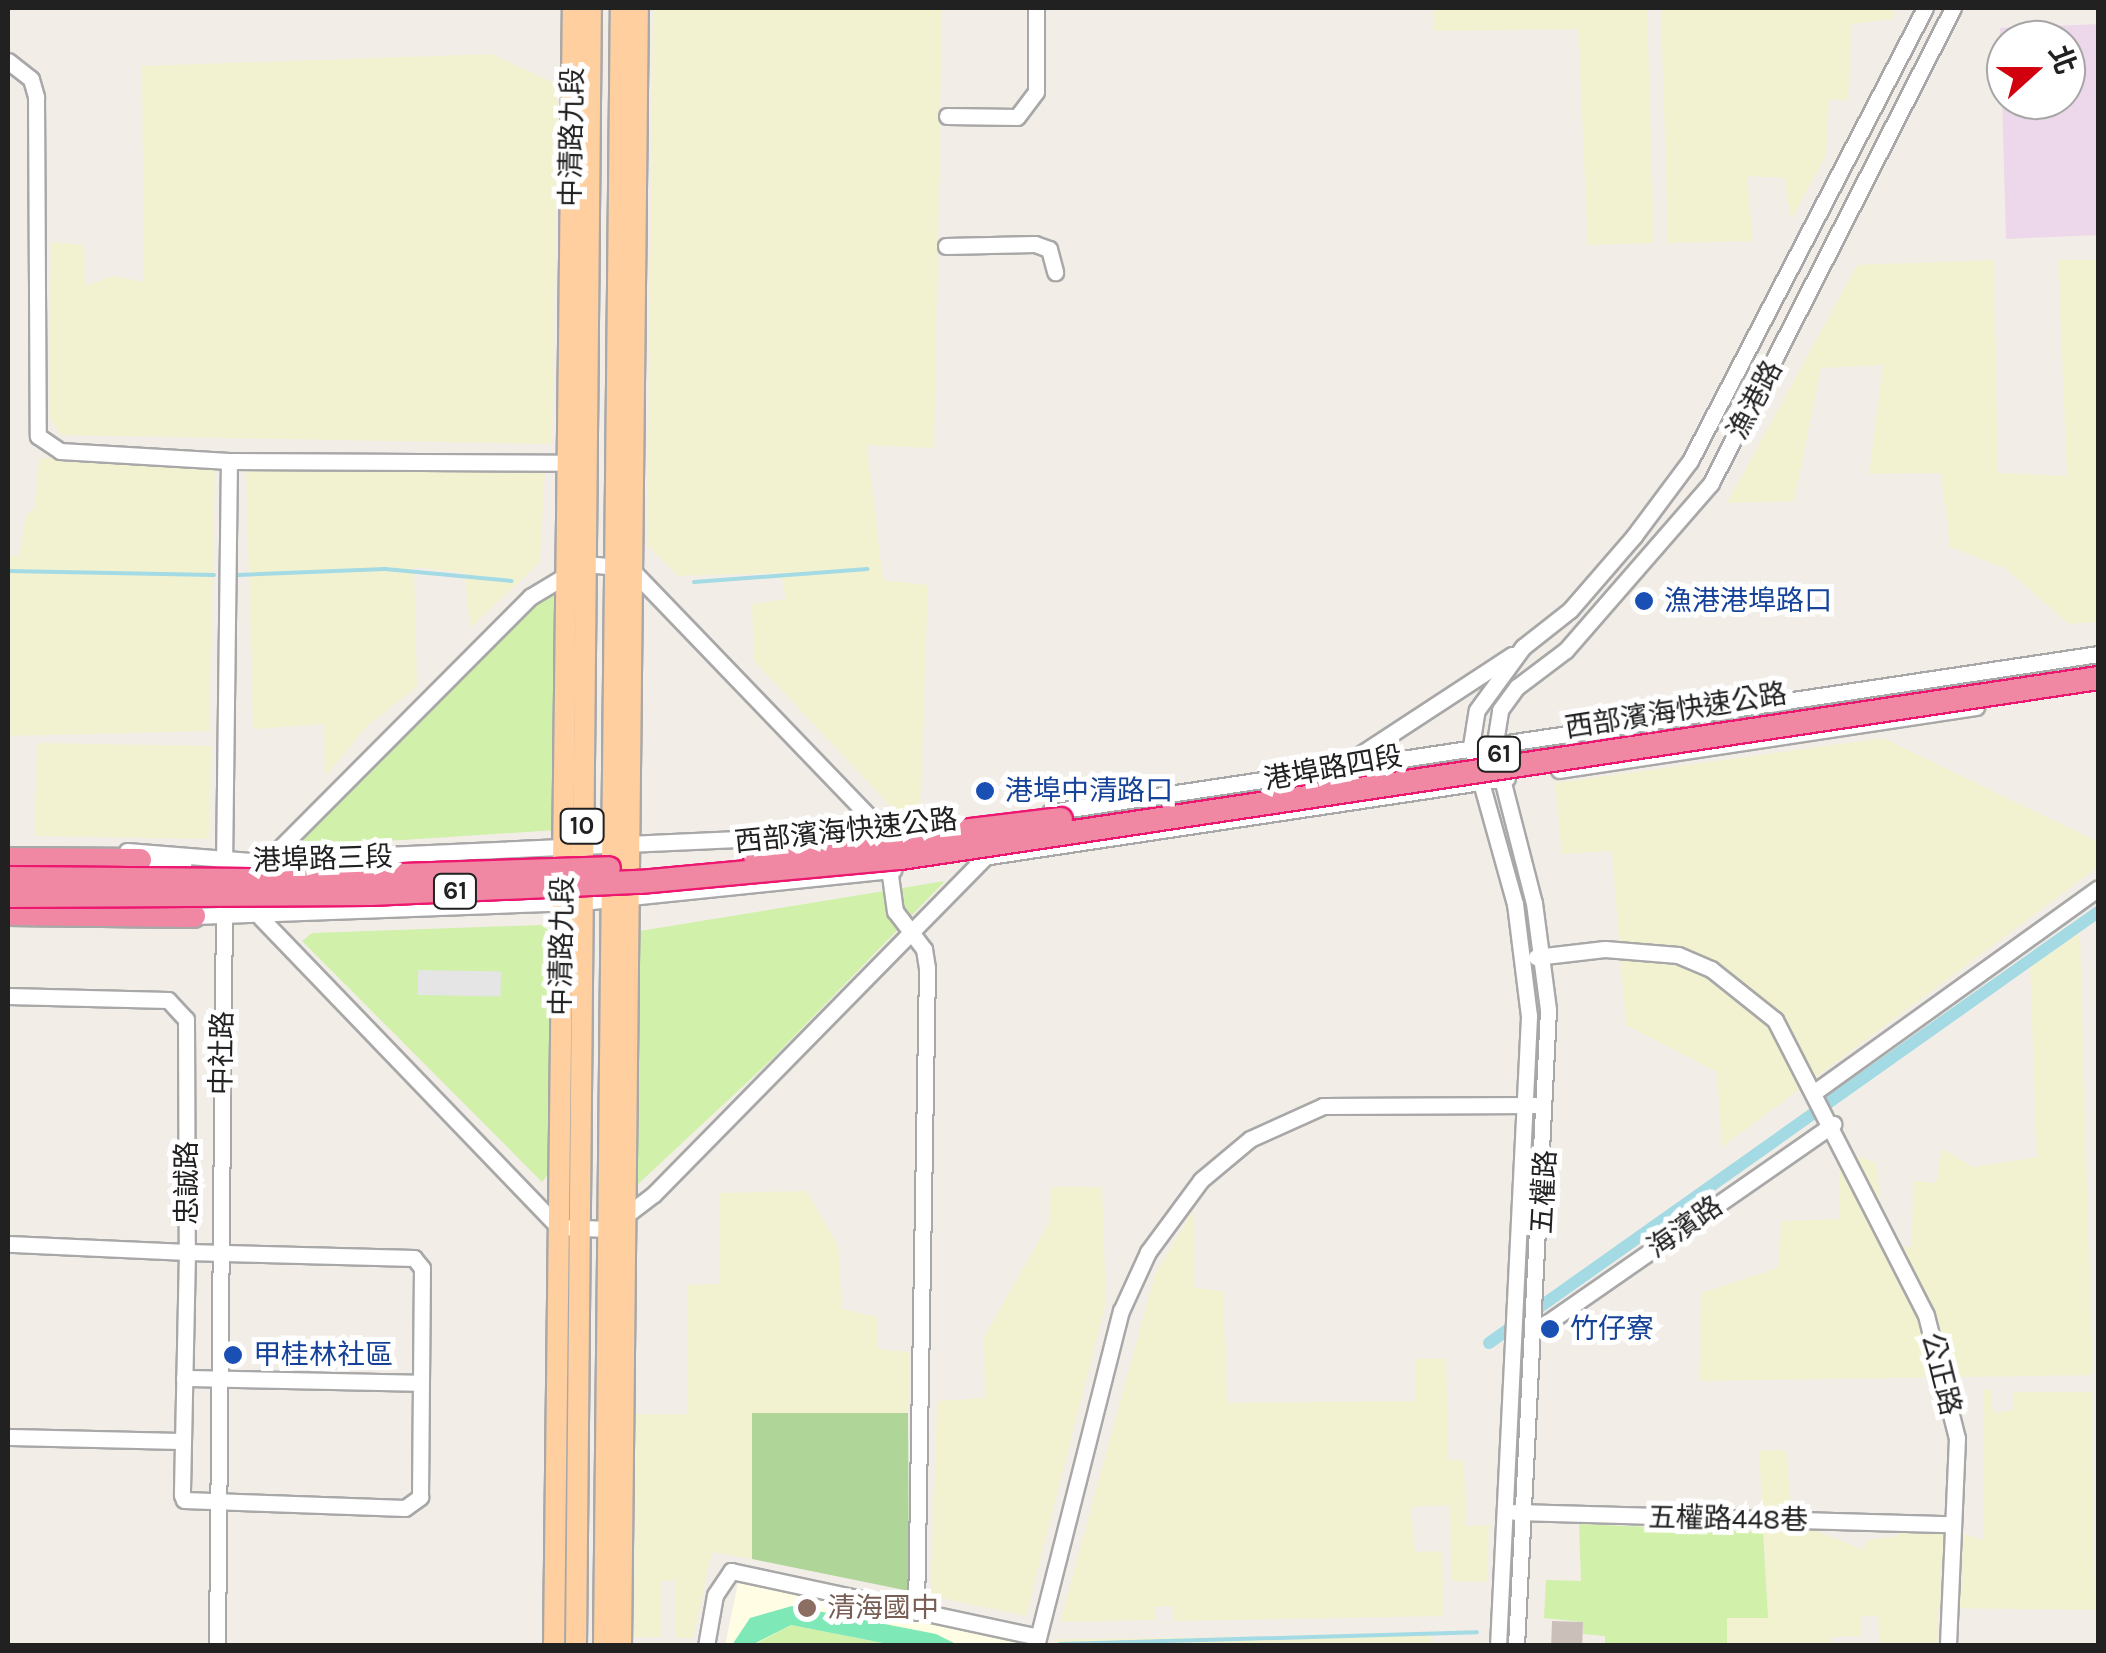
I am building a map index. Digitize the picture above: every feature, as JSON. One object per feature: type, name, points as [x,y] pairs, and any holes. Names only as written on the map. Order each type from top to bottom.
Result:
[{"type":"highway","name":"西部濱海快速公路","points":[[8,878],[587,869],[860,846],[2098,664]]},
{"type":"highway","name":"西部濱海快速公路","points":[[8,896],[371,894],[640,882],[902,858],[2098,678]]},
{"type":"highway","points":[[8,859],[140,860]]},
{"type":"highway","points":[[8,914],[194,916]]},
{"type":"main road","name":"中清路九段","points":[[573,8],[565,576],[580,1228],[576,1646]]},
{"type":"main road","name":"中清路九段","points":[[573,852],[585,564],[591,8]]},
{"type":"main road","name":"中清路九段","points":[[621,8],[617,1224],[621,1646]]},
{"type":"main road","name":"中清路九段","points":[[621,565],[638,8]]},
{"type":"main road","name":"中清路九段","points":[[554,1646],[558,1227],[573,902]]},
{"type":"main road","name":"中清路九段","points":[[604,1646],[617,1224]]},
{"type":"street","points":[[947,116],[1017,117],[1036,92],[1036,8]]},
{"type":"street","name":"漁港路","points":[[1471,746],[1477,710],[1524,647],[1570,610],[1690,461],[1925,8]]},
{"type":"street","name":"漁港路","points":[[1493,744],[1500,710],[1517,687],[1566,650],[1711,483],[1953,8]]},
{"type":"street","points":[[8,61],[30,80],[36,97],[38,436],[60,451],[229,461],[569,463]]},
{"type":"street","points":[[946,246],[1035,244],[1049,249],[1055,272]]},
{"type":"street","name":"中社路","points":[[217,1646],[229,461]]},
{"type":"street","points":[[267,861],[530,597],[585,564],[621,565],[884,832],[888,870],[907,932],[924,948],[927,968],[916,1612]]},
{"type":"street","points":[[1344,765],[1524,647]]},
{"type":"street","name":"港埠路四段","points":[[573,852],[884,832],[2098,654]]},
{"type":"street","name":"港埠路四段","points":[[618,898],[986,856],[2098,686]]},
{"type":"street","name":"五權路","points":[[1493,744],[1542,957],[1549,1105],[1516,1646]]},
{"type":"street","name":"五權路","points":[[1471,746],[1522,959],[1529,1105],[1498,1646]]},
{"type":"street","name":"港埠路三段","points":[[8,850],[140,851],[203,861]]},
{"type":"street","name":"港埠路三段","points":[[140,860],[267,861],[573,852]]},
{"type":"street","points":[[256,917],[558,1227],[580,1228],[617,1224],[986,856]]},
{"type":"street","name":"港埠路三段","points":[[8,868],[140,870],[203,861]]},
{"type":"street","points":[[1522,959],[1645,950],[1711,968],[1775,1020],[1816,1091],[2098,888]]},
{"type":"street","name":"港埠路三段","points":[[8,905],[256,917],[618,898]]},
{"type":"street","name":"港埠路三段","points":[[194,916],[224,916]]},
{"type":"street","name":"港埠路三段","points":[[8,923],[224,916]]},
{"type":"street","name":"忠誠路","points":[[8,996],[178,1005],[186,1019],[184,1500],[218,1504]]},
{"type":"street","name":"公正路","points":[[1816,1091],[1926,1315],[1957,1438],[1948,1646]]},
{"type":"street","points":[[706,1646],[715,1596],[731,1572],[1037,1641],[1121,1311],[1148,1252],[1201,1180],[1250,1139],[1324,1106],[1549,1105]]},
{"type":"street","name":"海濱路","points":[[1537,1330],[1833,1124]]},
{"type":"street","points":[[8,1244],[414,1258],[422,1268],[420,1496],[405,1508],[218,1504]]},
{"type":"street","points":[[184,1378],[421,1383]]},
{"type":"street","points":[[8,1437],[183,1440]]},
{"type":"street","name":"五權路448巷","points":[[1506,1512],[1951,1524]]},
{"type":"shaded area","points":[[2086,24],[2098,24],[2098,235],[2006,239],[2003,120],[2086,120]]},
{"type":"shaded area","points":[[418,970],[501,971],[501,996],[418,995]]},
{"type":"shaded area","name":"清海國中","points":[[739,1578],[1022,1639],[1020,1646],[725,1646]]},
{"type":"green space","points":[[653,8],[942,8],[934,448],[867,445],[883,580],[928,585],[920,805],[899,815],[754,661],[752,604],[786,599],[781,573],[678,576],[647,545]]},
{"type":"green space","points":[[1434,8],[1647,8],[1654,243],[1588,245],[1578,29],[1434,31]]},
{"type":"green space","points":[[1661,8],[1894,8],[1893,19],[1851,24],[1848,101],[1829,99],[1826,155],[1791,220],[1784,178],[1747,176],[1753,241],[1668,243]]},
{"type":"green space","points":[[492,54],[558,85],[552,444],[61,435],[49,417],[51,242],[84,245],[85,286],[113,276],[144,282],[142,66]]},
{"type":"green space","points":[[1993,260],[1998,473],[2067,476],[2058,260],[2098,260],[2098,622],[2069,624],[2005,568],[1950,547],[1941,473],[1869,474],[1883,365],[1821,368],[1794,501],[1727,503],[1857,265]]},
{"type":"green space","points":[[39,458],[192,462],[215,471],[209,731],[8,736],[8,555],[19,556],[26,515],[35,508]]},
{"type":"green space","points":[[246,467],[545,469],[540,562],[470,628],[465,573],[414,567],[417,687],[368,725],[325,777],[324,724],[253,729]]},
{"type":"green space","points":[[558,581],[557,830],[294,847]]},
{"type":"green space","points":[[1883,738],[2098,842],[2098,867],[1722,1147],[1717,1072],[1626,1025],[1612,851],[1562,854],[1555,783]]},
{"type":"green space","points":[[37,743],[211,746],[209,839],[35,836]]},
{"type":"green space","points":[[945,881],[773,1058],[636,1186],[640,931]]},
{"type":"green space","points":[[541,925],[553,933],[549,1173],[542,1182],[302,941],[312,933]]},
{"type":"green space","points":[[2080,933],[2092,1375],[1700,1381],[1701,1293],[1778,1268],[1782,1221],[1840,1219],[1839,1149],[1876,1163],[1885,1246],[1912,1247],[1913,1181],[1936,1183],[1942,1149],[1973,1167],[2037,1157],[2030,966]]},
{"type":"green space","points":[[1051,1187],[1102,1187],[1106,1302],[1026,1616],[931,1596],[937,1401],[985,1398],[984,1337],[1049,1223]]},
{"type":"green space","points":[[806,1191],[838,1245],[842,1309],[877,1317],[877,1349],[910,1352],[908,1413],[752,1413],[752,1559],[712,1552],[693,1638],[675,1638],[675,1580],[662,1581],[661,1637],[634,1637],[636,1414],[688,1414],[687,1285],[720,1284],[719,1193]]},
{"type":"green space","points":[[1194,1209],[1193,1288],[1223,1291],[1227,1403],[1416,1401],[1415,1359],[1446,1358],[1448,1460],[1464,1460],[1466,1526],[1489,1525],[1487,1582],[1451,1581],[1450,1505],[1411,1507],[1415,1552],[1442,1551],[1444,1616],[1174,1621],[1174,1606],[1154,1607],[1156,1620],[1060,1622],[1155,1274]]},
{"type":"green space","points":[[1983,1389],[1991,1390],[1993,1413],[2013,1410],[2013,1392],[2091,1392],[2095,1610],[1938,1608],[1938,1646],[1879,1645],[1878,1616],[1861,1616],[1862,1636],[1832,1637],[1832,1645],[1727,1645],[1727,1618],[1768,1618],[1759,1451],[1786,1450],[1792,1517],[1813,1517],[1819,1532],[1863,1550],[1868,1540],[1897,1536],[1902,1514],[1983,1540]]},
{"type":"green space","points":[[752,1413],[908,1413],[909,1591],[752,1559]]},
{"type":"green space","points":[[1579,1524],[1763,1532],[1768,1618],[1727,1618],[1727,1645],[1605,1645],[1605,1636],[1583,1634],[1583,1622],[1544,1618],[1546,1580],[1581,1581]]},
{"type":"green space","points":[[792,1606],[936,1634],[958,1645],[893,1645],[791,1625],[752,1645],[732,1645],[750,1618]]},
{"type":"green space","points":[[791,1625],[893,1645],[752,1646]]},
{"type":"green space","points":[[1431,1635],[1432,1645],[1055,1645],[1057,1639]]},
{"type":"building","points":[[1552,1621],[1583,1622],[1582,1646],[1551,1646]]},
{"type":"waterway","points":[[238,575],[385,569],[511,581]]},
{"type":"waterway","points":[[694,582],[868,569]]},
{"type":"waterway","points":[[8,571],[214,575]]},
{"type":"waterway","points":[[1489,1343],[2098,912]]},
{"type":"waterway","points":[[1060,1644],[1477,1632]]},
{"type":"place","name":"漁港港埠路口","points":[[1644,601]]},
{"type":"place","name":"港埠中清路口","points":[[985,791]]},
{"type":"place","name":"竹仔寮","points":[[1550,1329]]},
{"type":"place","name":"甲桂林社區","points":[[233,1355]]},
{"type":"place","name":"清海國中","points":[[807,1608]]}]
